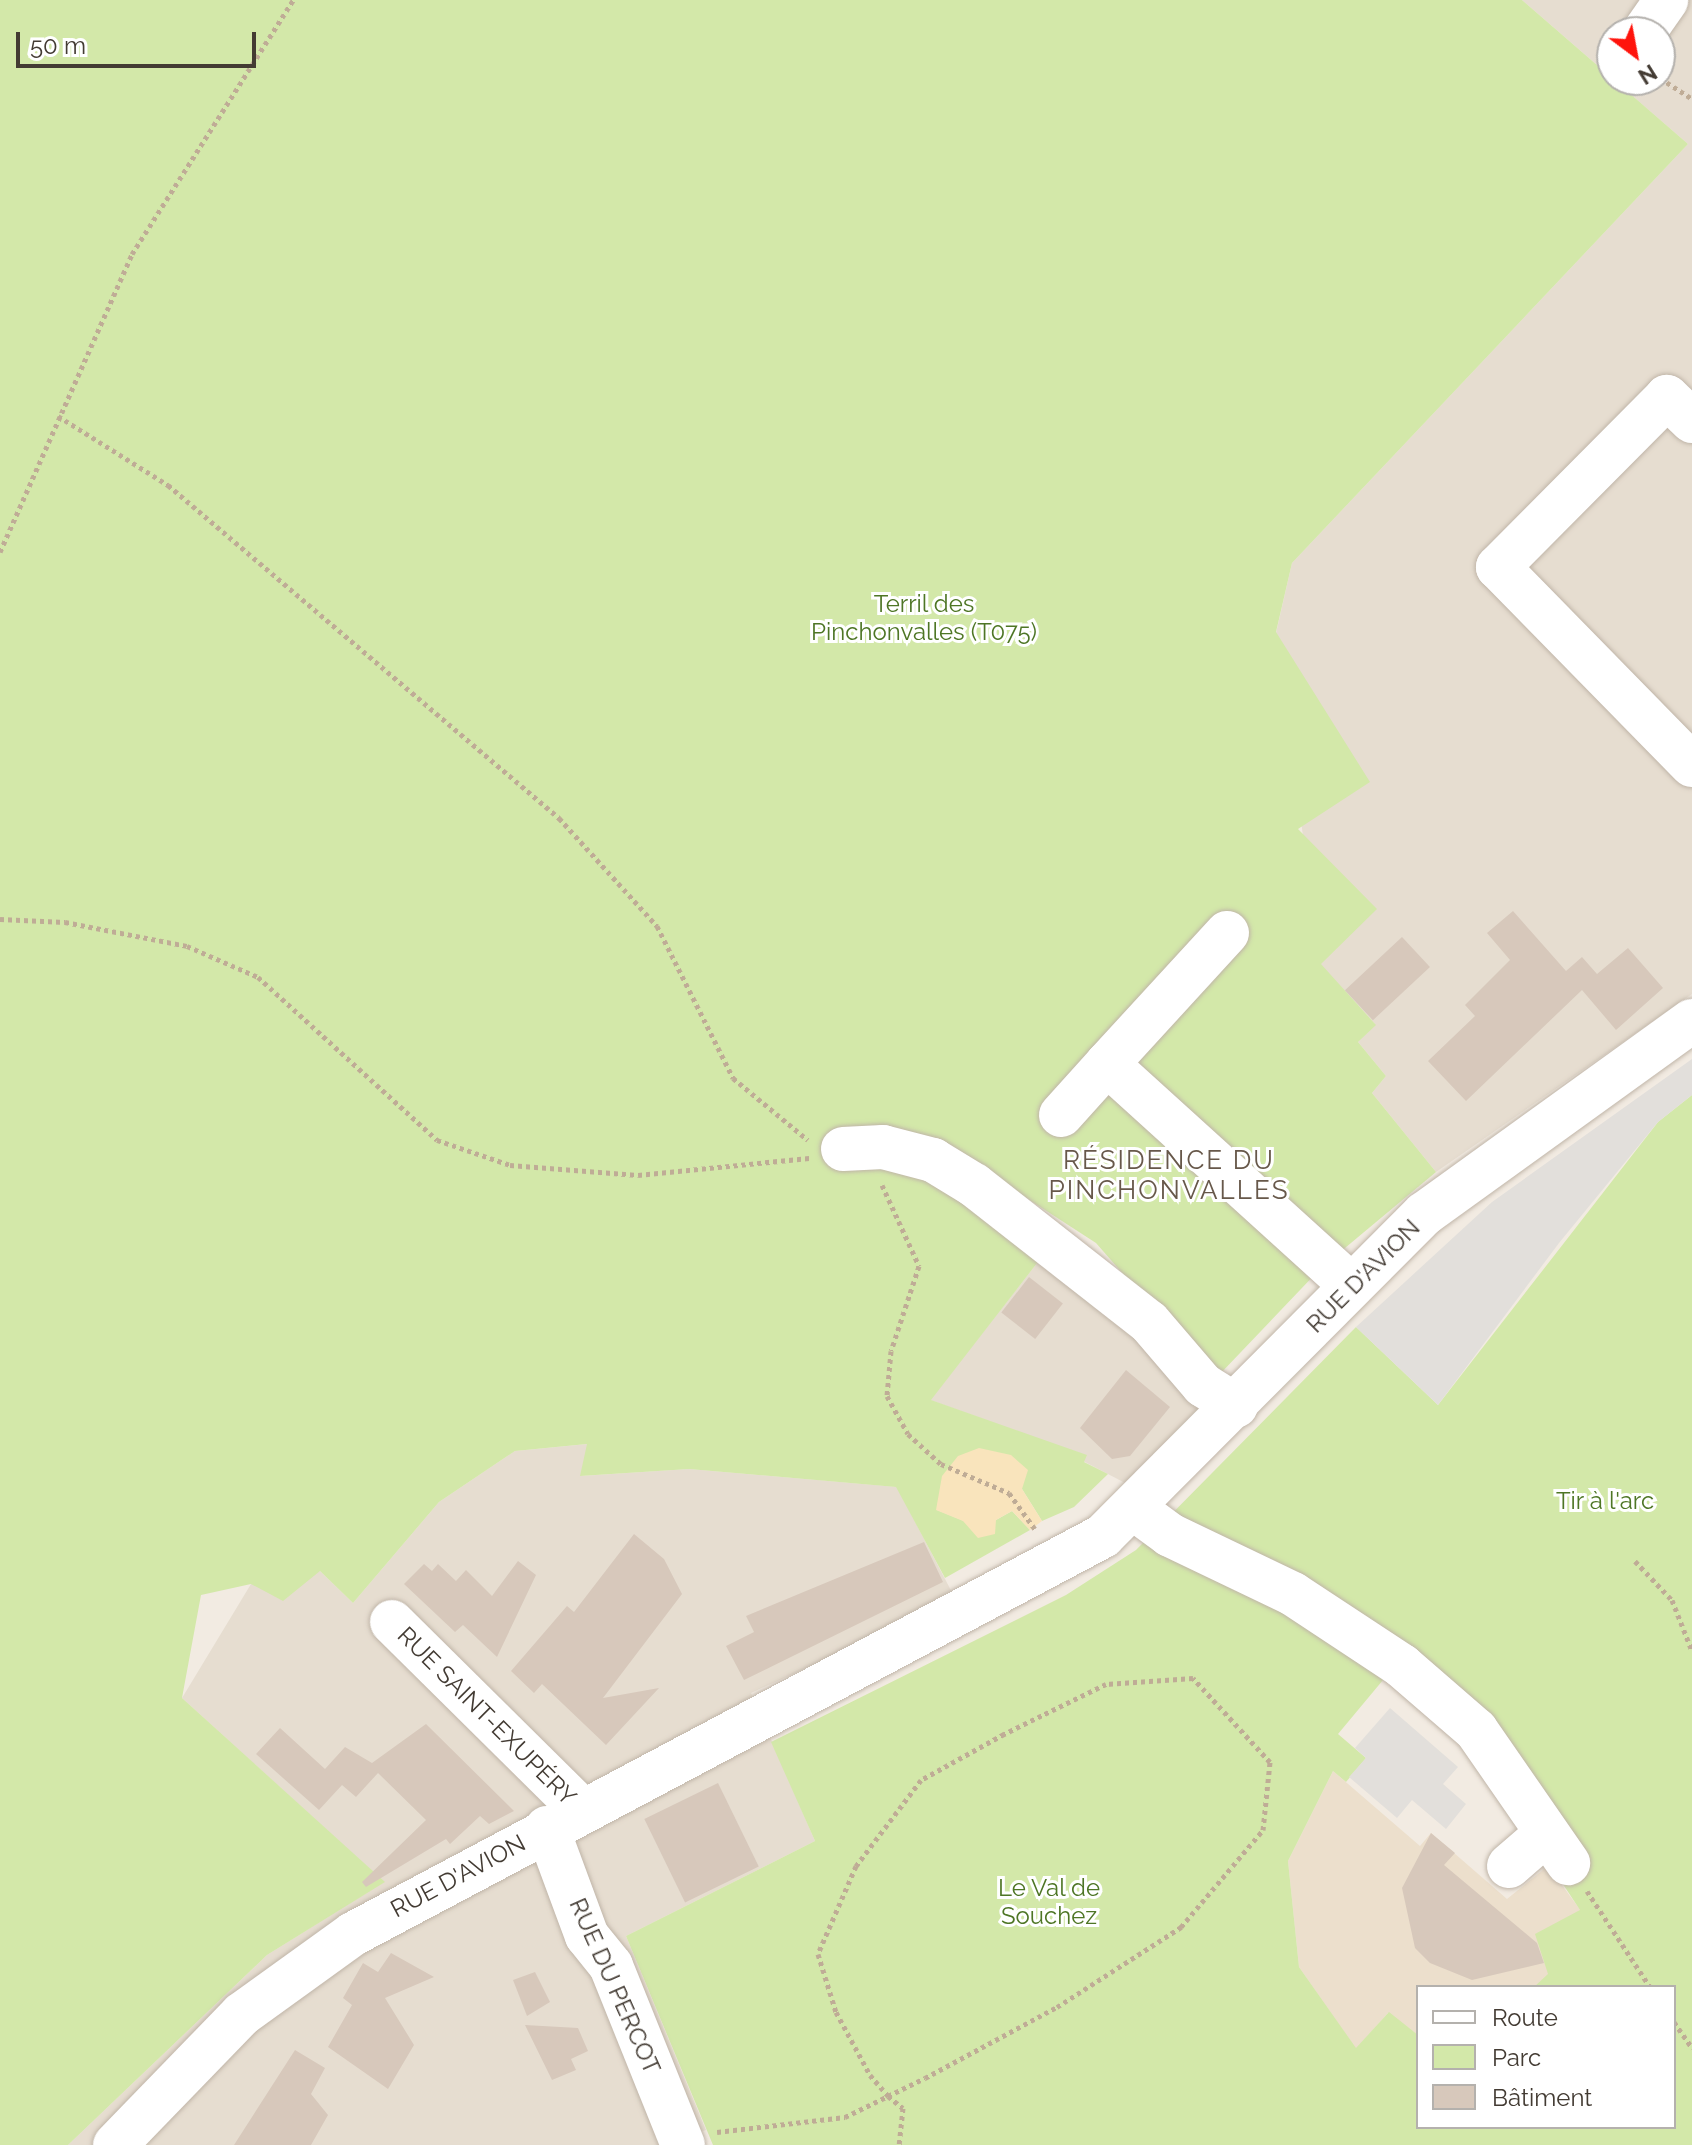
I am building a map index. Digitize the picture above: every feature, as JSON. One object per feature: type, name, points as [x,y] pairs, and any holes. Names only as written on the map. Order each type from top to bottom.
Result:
[{"type":"street","points":[[1692,421],[1667,397],[1498,567],[1692,765]]},
{"type":"street","points":[[1061,1115],[1227,933]]},
{"type":"street","name":"RUE D'AVION","points":[[115,2145],[242,2014],[353,1934],[564,1819],[1061,1564],[1136,1510],[1351,1285],[1497,1157],[1692,1021]]},
{"type":"street","points":[[1107,1064],[1351,1285]]},
{"type":"street","points":[[833,1152],[883,1147],[933,1160],[974,1185],[1149,1322],[1203,1385],[1236,1406]]},
{"type":"street","points":[[1136,1510],[1170,1535],[1293,1594],[1402,1666],[1476,1730],[1557,1848],[1509,1866]]},
{"type":"street","name":"RUE SAINT-EXUPÉRY","points":[[392,1622],[564,1819]]},
{"type":"street","name":"RUE DU PERCOT","points":[[564,1819],[587,1936],[611,1966],[681,2142]]},
{"type":"path","points":[[0,552],[132,254],[293,0]]},
{"type":"path","points":[[58,416],[168,485],[559,818],[657,926],[733,1078],[833,1152],[872,1168],[919,1266],[891,1351],[887,1396],[908,1434],[941,1464],[1009,1493],[1061,1564]]},
{"type":"path","points":[[0,919],[65,922],[187,946],[258,977],[437,1140],[510,1165],[638,1175],[833,1152]]},
{"type":"path","points":[[1635,1561],[1672,1600],[1692,1651]]},
{"type":"path","points":[[681,2142],[845,2117],[888,2096],[1057,2007],[1181,1927],[1263,1830],[1270,1762],[1193,1678],[1106,1684],[949,1764],[921,1780],[856,1866],[818,1954],[836,2012],[888,2096],[903,2108],[899,2145]]},
{"type":"path","points":[[1557,1848],[1649,1985]]},
{"type":"path","points":[[1676,2025],[1692,2048]]},
{"type":"shaded area","points":[[1522,0],[1692,0],[1692,994],[1436,1172],[1372,1093],[1386,1076],[1358,1042],[1375,1024],[1320,964],[1276,633],[1292,563],[1688,144],[1632,96],[1676,96],[1676,16],[1596,16],[1596,64]]},
{"type":"shaded area","points":[[1692,1059],[1692,1095],[1658,1122],[1559,1243],[1438,1405],[1356,1327],[1492,1202]]},
{"type":"shaded area","points":[[1041,1258],[1208,1401],[1129,1485],[1083,1461],[1086,1456],[930,1400]]},
{"type":"shaded area","points":[[588,1444],[581,1476],[689,1469],[897,1487],[956,1600],[751,1693],[815,1841],[626,1936],[706,2130],[669,2145],[68,2145],[267,1955],[384,1882],[182,1698],[251,1584],[320,1571],[353,1603],[439,1502],[515,1451]]},
{"type":"shaded area","points":[[1390,1708],[1458,1767],[1443,1784],[1466,1804],[1446,1829],[1412,1800],[1397,1818],[1349,1777],[1366,1758],[1355,1748]]},
{"type":"shaded area","points":[[1333,1771],[1420,1846],[1431,1833],[1507,1899],[1548,1866],[1581,1911],[1549,1975],[1536,1985],[1416,1985],[1416,2034],[1388,2013],[1356,2049],[1299,1967],[1288,1861]]},
{"type":"green space","name":"Terril des Pinchonvalles (T075)","points":[[0,0],[1522,0],[1596,64],[1596,96],[1633,96],[1688,144],[1292,563],[1276,632],[1370,782],[1298,829],[1377,909],[1321,964],[1376,1025],[1358,1042],[1386,1076],[1372,1093],[1436,1172],[1321,1268],[1219,1375],[1209,1372],[1096,1243],[980,1168],[1041,1258],[931,1400],[1087,1455],[1084,1462],[1108,1474],[1074,1507],[1042,1521],[1022,1489],[937,1510],[964,1521],[996,1520],[1012,1511],[1030,1530],[945,1578],[896,1487],[689,1469],[580,1476],[587,1444],[515,1451],[439,1502],[353,1603],[320,1571],[283,1601],[251,1584],[201,1595],[182,1698],[385,1882],[267,1955],[68,2145],[0,2145]]},
{"type":"green space","name":"Le Val de Souchez","points":[[1692,1095],[1692,2145],[713,2145],[626,1936],[815,1841],[771,1742],[1066,1595],[1136,1550],[1356,1327],[1438,1405],[1658,1122]],"holes":[[[1408,1650],[1580,1910],[1535,1934],[1548,1974],[1536,1985],[1676,1985],[1676,2129],[1416,2129],[1416,2033],[1389,2012],[1356,2048],[1299,1967],[1288,1861],[1333,1771],[1346,1782],[1366,1758],[1338,1734]]]},
{"type":"sand","points":[[979,1448],[1011,1455],[1028,1470],[1022,1489],[1042,1521],[1030,1530],[1012,1511],[996,1520],[995,1534],[978,1538],[963,1521],[936,1510],[942,1476],[958,1456]]},
{"type":"building","points":[[1513,911],[1566,971],[1582,957],[1597,974],[1628,948],[1663,988],[1616,1030],[1582,990],[1466,1101],[1428,1061],[1475,1016],[1465,1005],[1510,960],[1487,933]]},
{"type":"building","points":[[1402,937],[1430,967],[1373,1020],[1345,990]]},
{"type":"building","points":[[1029,1277],[1063,1303],[1035,1339],[1001,1312]]},
{"type":"building","points":[[1126,1370],[1170,1407],[1130,1456],[1112,1459],[1080,1428]]},
{"type":"building","points":[[634,1534],[664,1559],[682,1594],[603,1698],[659,1688],[606,1745],[542,1684],[534,1693],[511,1671],[567,1606],[574,1612]]},
{"type":"building","points":[[924,1542],[943,1582],[744,1680],[726,1646],[754,1632],[746,1616]]},
{"type":"building","points":[[518,1561],[536,1575],[497,1657],[463,1625],[455,1632],[404,1584],[424,1564],[432,1571],[438,1564],[456,1581],[466,1570],[492,1596]]},
{"type":"building","points":[[426,1724],[514,1811],[489,1824],[480,1816],[450,1844],[446,1839],[366,1887],[362,1882],[426,1820],[378,1773],[356,1797],[342,1785],[319,1810],[256,1754],[280,1728],[325,1769],[345,1747],[372,1763]]},
{"type":"building","points":[[718,1783],[759,1867],[685,1903],[644,1819]]},
{"type":"building","points":[[1431,1833],[1455,1853],[1444,1865],[1537,1943],[1544,1963],[1472,1980],[1430,1963],[1415,1948],[1402,1888]]},
{"type":"building","points":[[391,1953],[434,1977],[385,1998],[414,2045],[388,2089],[328,2047],[352,2005],[343,1998],[363,1963],[378,1972]]},
{"type":"building","points":[[535,1972],[550,2002],[527,2016],[513,1980]]},
{"type":"building","points":[[525,2025],[578,2028],[588,2051],[571,2059],[576,2070],[552,2080]]},
{"type":"building","points":[[295,2050],[325,2068],[311,2094],[328,2115],[311,2145],[234,2145]]},
{"type":"district","name":"RÉSIDENCE DU PINCHONVALLES","points":[[1169,1176]]},
{"type":"park label","name":"Tir à l'arc","points":[[1605,1501]]}]
